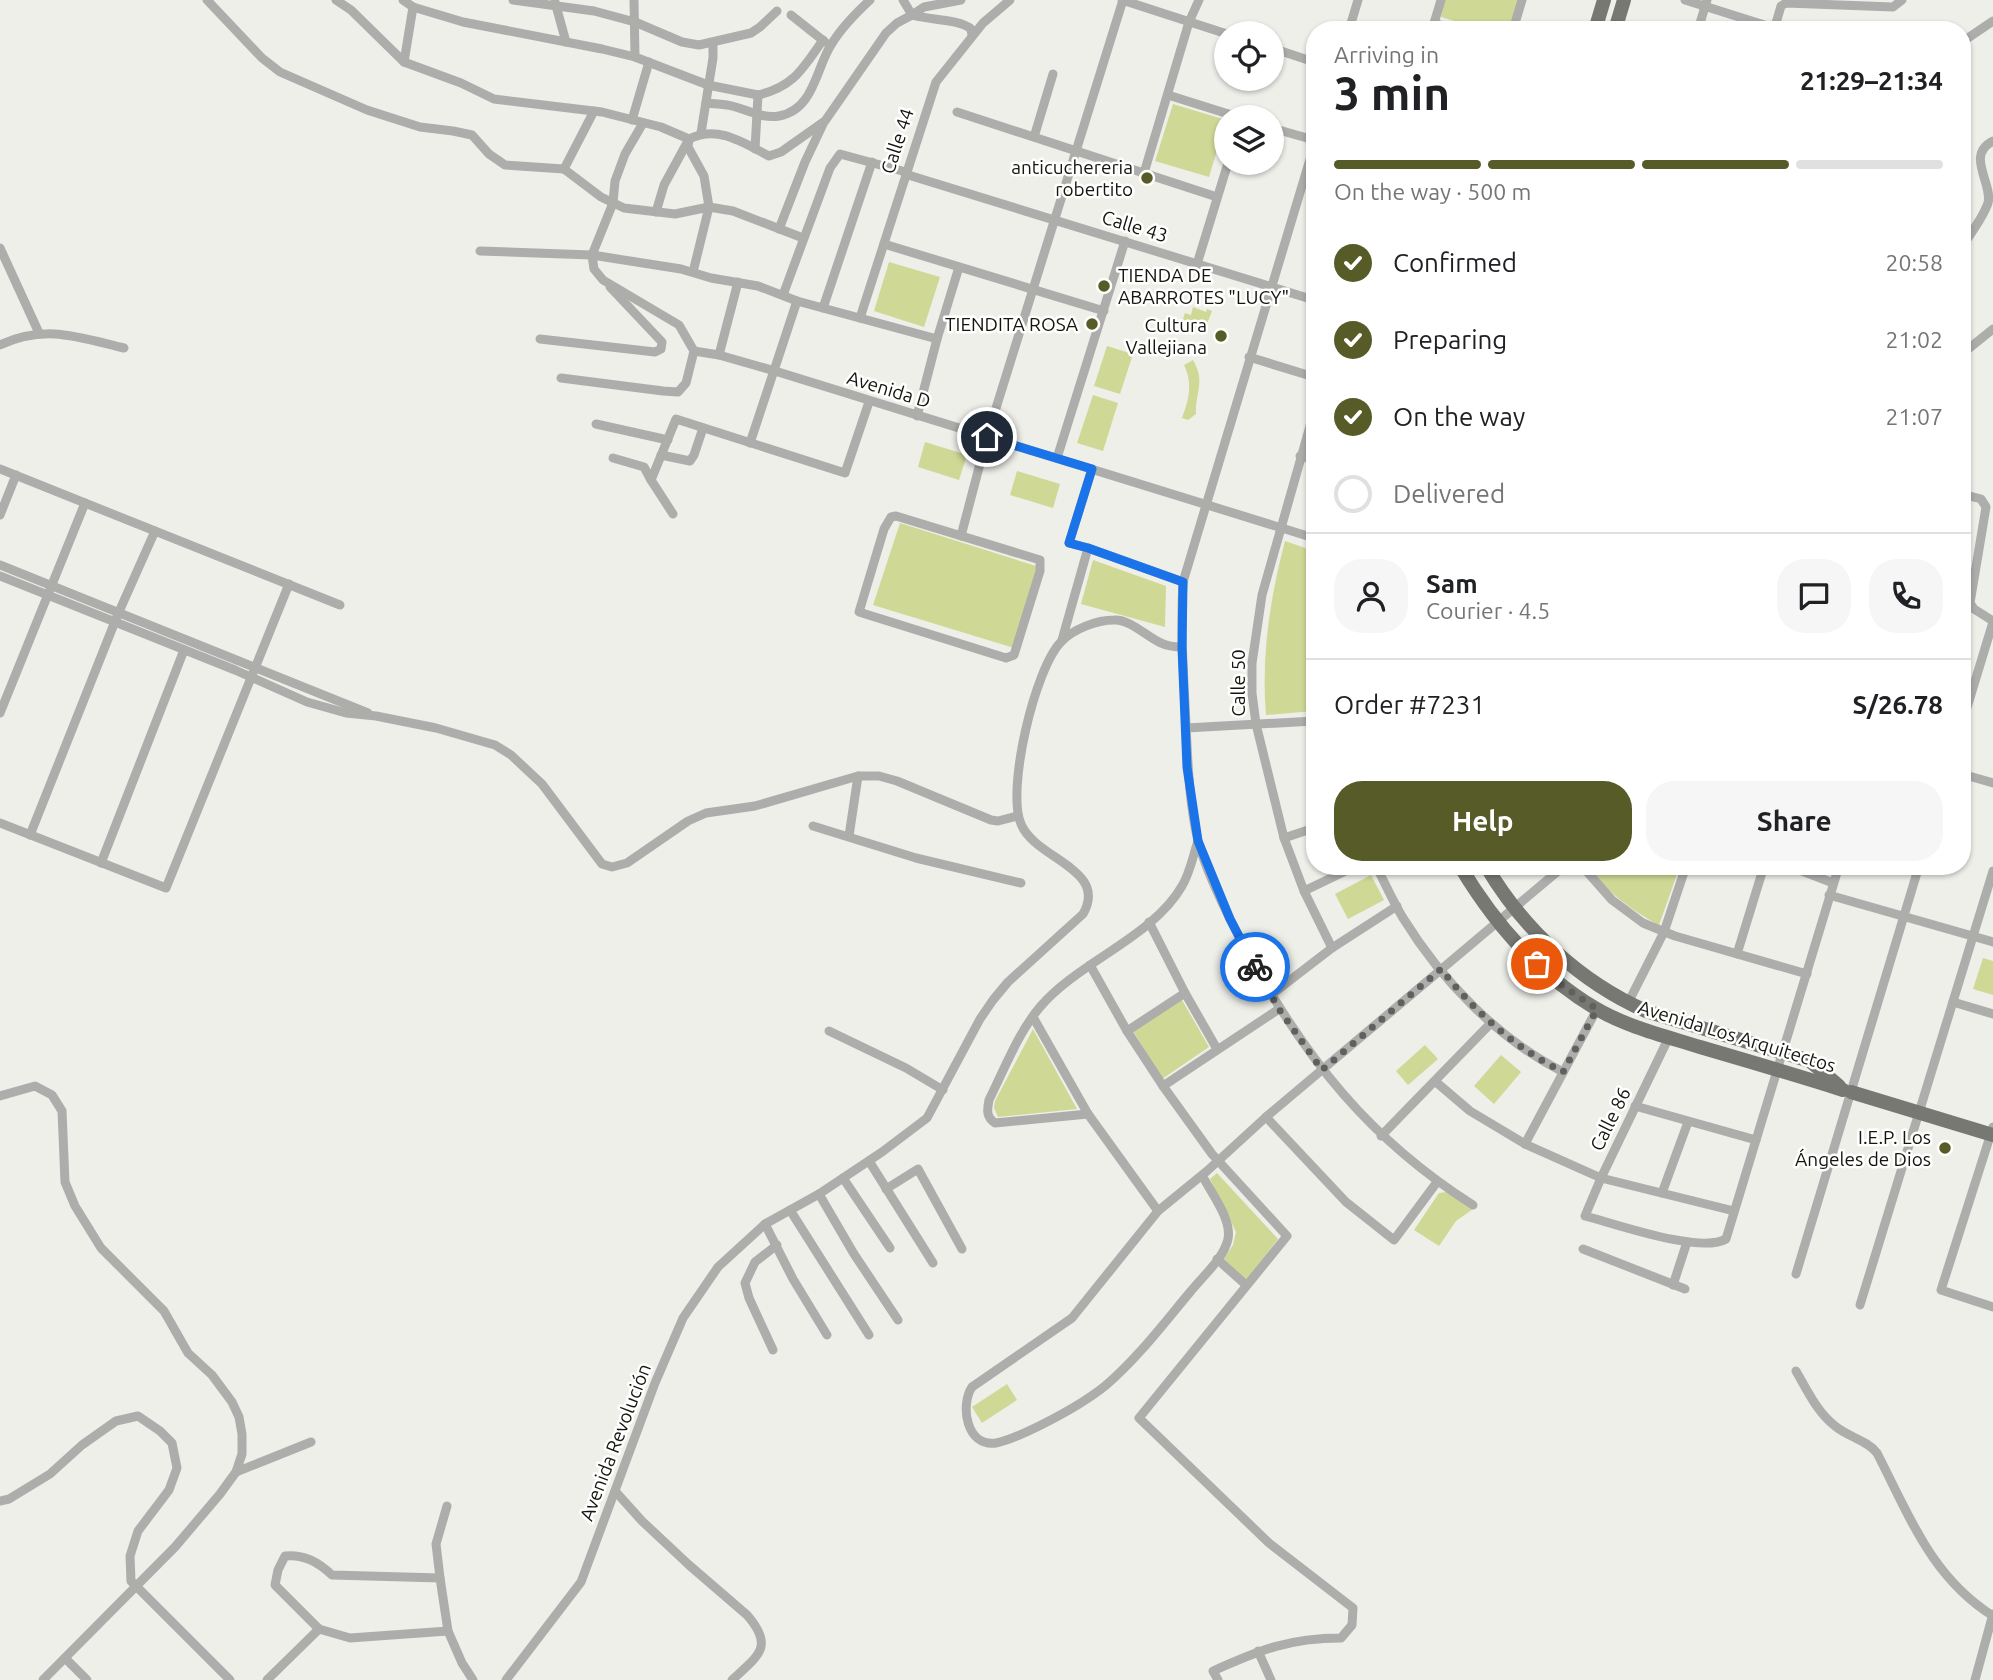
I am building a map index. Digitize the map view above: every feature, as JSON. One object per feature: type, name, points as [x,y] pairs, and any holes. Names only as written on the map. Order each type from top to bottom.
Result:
[{"type":"main road","points":[[1598,21],[1604,0]]},
{"type":"main road","points":[[1618,21],[1624,0]]},
{"type":"main road","name":"Avenida Los Arquitectos","points":[[1466,875],[1497,921],[1537,964],[1560,984],[1597,1009],[1669,1037],[1843,1090],[1810,1061],[1646,1011],[1593,983],[1565,961],[1515,907],[1492,875]]},
{"type":"main road","name":"Avenida Los Arquitectos","points":[[1851,1092],[1992,1132]]},
{"type":"street","points":[[207,0],[262,58],[280,72],[367,110],[420,127],[472,135],[489,155],[505,166],[564,169],[601,197],[624,208],[675,214],[709,207],[733,211],[803,237],[783,295]]},
{"type":"street","points":[[335,0],[352,10],[404,62],[461,83],[494,99],[594,111],[661,127],[689,139]]},
{"type":"street","points":[[403,0],[413,6],[463,22],[635,57],[708,85],[758,95],[775,91],[792,81],[870,0]]},
{"type":"street","points":[[513,0],[555,2],[594,11],[635,22],[682,42],[699,45],[751,33],[777,11]]},
{"type":"street","points":[[634,0],[635,57]]},
{"type":"street","points":[[903,0],[912,15],[961,23],[971,29],[972,35]]},
{"type":"street","points":[[779,229],[805,162],[825,121],[886,33],[924,7],[961,0]]},
{"type":"street","name":"Calle 44","points":[[860,318],[936,82],[972,35],[1010,0]]},
{"type":"street","points":[[961,536],[987,437],[1122,0],[1214,30]]},
{"type":"street","points":[[1144,173],[1189,22],[1199,0]]},
{"type":"street","points":[[1352,21],[1358,0]]},
{"type":"street","points":[[1434,21],[1440,0]]},
{"type":"street","points":[[1516,21],[1522,0]]},
{"type":"street","points":[[1685,0],[1707,3],[1753,21]]},
{"type":"street","points":[[1777,21],[1782,6],[1786,3],[1893,7],[1902,0]]},
{"type":"street","points":[[555,2],[566,41]]},
{"type":"street","points":[[1701,21],[1707,3]]},
{"type":"street","points":[[404,62],[413,6]]},
{"type":"street","points":[[790,15],[827,43]]},
{"type":"street","points":[[1971,36],[1993,21]]},
{"type":"street","points":[[701,133],[713,43]]},
{"type":"street","points":[[706,103],[731,106],[757,115],[779,116],[791,111],[804,101],[818,78],[827,43]]},
{"type":"street","points":[[1284,52],[1306,59]]},
{"type":"street","points":[[632,120],[649,62]]},
{"type":"street","points":[[1034,137],[1053,74]]},
{"type":"street","points":[[755,149],[758,95]]},
{"type":"street","points":[[1168,95],[1214,109]]},
{"type":"street","points":[[564,169],[594,111]]},
{"type":"street","points":[[957,112],[1217,197]]},
{"type":"street","points":[[656,212],[664,186],[689,139],[701,133],[727,135],[769,156],[781,152],[825,121]]},
{"type":"street","points":[[540,339],[655,352],[660,349],[662,342],[594,269],[592,255],[613,203],[615,181],[625,154],[643,123]]},
{"type":"street","points":[[1284,131],[1306,138]]},
{"type":"street","points":[[689,139],[688,146],[704,176],[709,207],[693,272]]},
{"type":"street","points":[[1971,232],[1987,205],[1989,196],[1980,156],[1993,141]]},
{"type":"street","name":"Calle 43","points":[[803,237],[830,168],[840,154],[1306,297]]},
{"type":"street","points":[[823,308],[872,162]]},
{"type":"street","points":[[1306,172],[1183,582],[1182,648],[1187,767],[1198,841],[1230,919],[1270,995],[1322,1070],[1381,1136],[1437,1182],[1474,1205]]},
{"type":"street","points":[[1197,264],[1224,175]]},
{"type":"street","points":[[1057,458],[1125,242]]},
{"type":"street","points":[[884,244],[1104,311]]},
{"type":"street","points":[[0,248],[3,263],[39,333]]},
{"type":"street","points":[[480,251],[592,255],[693,272],[738,282],[937,339]]},
{"type":"street","points":[[917,416],[959,267]]},
{"type":"street","points":[[561,378],[678,391],[686,383],[694,351],[680,325],[603,280]]},
{"type":"street","points":[[719,355],[738,282]]},
{"type":"street","points":[[750,443],[797,301]]},
{"type":"street","points":[[1971,347],[1993,329]]},
{"type":"street","points":[[0,345],[39,333],[60,333],[124,348]]},
{"type":"street","name":"Avenida D","points":[[694,351],[719,355],[775,371],[1306,536]]},
{"type":"street","points":[[1249,357],[1306,375]]},
{"type":"street","points":[[651,480],[676,419],[845,472],[869,402]]},
{"type":"street","points":[[596,424],[668,440]]},
{"type":"street","points":[[661,455],[690,461],[703,428]]},
{"type":"street","name":"Calle 50","points":[[1306,437],[1262,595],[1252,663],[1252,693],[1256,724],[1284,838],[1304,891],[1332,948]]},
{"type":"street","points":[[1300,456],[1306,458]]},
{"type":"street","points":[[613,458],[644,467],[673,514]]},
{"type":"street","points":[[0,469],[340,605]]},
{"type":"street","points":[[1092,469],[1069,543],[1183,582]]},
{"type":"street","points":[[0,514],[16,475]]},
{"type":"street","points":[[1971,496],[1981,499],[1986,507],[1971,597]]},
{"type":"street","points":[[0,713],[85,503]]},
{"type":"street","points":[[896,516],[961,536],[1040,560],[1040,571],[1014,655],[1010,658],[858,610],[884,529],[891,517],[896,516]]},
{"type":"street","points":[[30,835],[155,531]]},
{"type":"street","points":[[0,576],[49,591],[253,673],[315,704],[467,736],[504,750],[542,784],[601,864],[612,867],[627,863],[679,827],[706,813],[755,806],[858,776],[879,776],[897,781],[991,820],[1017,816],[1017,775],[1023,741],[1042,678],[1062,640],[1088,548]]},
{"type":"street","points":[[0,565],[49,591]]},
{"type":"street","points":[[0,823],[166,888],[289,584]]},
{"type":"street","points":[[1971,605],[1993,622],[1971,694]]},
{"type":"street","points":[[117,618],[184,650],[253,673]]},
{"type":"street","points":[[1062,640],[1094,624],[1117,619],[1162,644],[1182,648]]},
{"type":"street","points":[[101,863],[184,650]]},
{"type":"street","points":[[1186,728],[1306,721]]},
{"type":"street","points":[[849,836],[858,776]]},
{"type":"street","points":[[1971,777],[1993,783]]},
{"type":"street","name":"Avenida Revolución","points":[[506,1680],[581,1583],[655,1383],[683,1318],[718,1267],[765,1224],[869,1161],[927,1118],[993,1000],[1008,982],[1083,914],[1088,904],[1089,890],[1079,874],[1029,839],[1017,816]]},
{"type":"street","points":[[813,826],[916,858],[1021,883]]},
{"type":"street","points":[[1284,838],[1306,831]]},
{"type":"street","points":[[1088,1114],[995,1123],[989,1119],[987,1110],[989,1100],[1033,1017],[1046,1001],[1166,907],[1180,890],[1198,841]]},
{"type":"street","points":[[1860,1305],[1993,871]]},
{"type":"street","points":[[1304,891],[1337,875]]},
{"type":"street","points":[[1381,875],[1403,919],[1460,993],[1522,1049],[1563,1072]]},
{"type":"street","points":[[1202,1175],[1229,1231],[1228,1241],[1217,1259],[1146,1343],[1106,1385],[1059,1416],[996,1443],[979,1438],[970,1426],[965,1408],[972,1387],[1072,1318],[1158,1211],[1553,875]]},
{"type":"street","points":[[1590,875],[1612,900],[1643,923],[1664,932],[1807,974]]},
{"type":"street","points":[[1628,1003],[1664,932],[1683,875]]},
{"type":"street","points":[[1737,954],[1761,875]]},
{"type":"street","points":[[1812,875],[1833,883]]},
{"type":"street","points":[[1673,1285],[1686,1242],[1721,1242],[1726,1239],[1836,875]]},
{"type":"street","points":[[1796,1274],[1916,875]]},
{"type":"street","points":[[1829,895],[1993,942]]},
{"type":"street","points":[[1270,995],[1332,948],[1397,906]]},
{"type":"street","points":[[1149,922],[1217,1049]]},
{"type":"street","points":[[1090,965],[1127,1031],[1163,1086],[1218,1161],[1287,1237],[1139,1418],[1269,1543],[1353,1608],[1352,1625],[1341,1638],[1296,1640],[1258,1651],[1213,1671],[1218,1680]]},
{"type":"street","points":[[1127,1031],[1185,993]]},
{"type":"street","points":[[1953,1002],[1993,1014]]},
{"type":"street","points":[[1163,1086],[1279,1009]]},
{"type":"street","points":[[1525,1144],[1597,1009]]},
{"type":"street","points":[[1033,1017],[1088,1114],[1158,1211]]},
{"type":"street","points":[[1381,1136],[1491,1023]]},
{"type":"street","points":[[829,1031],[906,1068],[943,1090]]},
{"type":"street","name":"Calle 86","points":[[1669,1037],[1585,1216],[1686,1242]]},
{"type":"street","points":[[1436,1082],[1470,1111],[1525,1144],[1601,1178],[1734,1211]]},
{"type":"street","points":[[0,1096],[34,1086],[47,1091],[56,1100],[63,1117],[65,1182],[75,1206],[101,1248],[164,1311],[188,1353],[212,1375],[232,1402],[239,1417],[242,1434],[242,1454],[236,1472],[202,1516],[136,1588],[43,1680]]},
{"type":"street","points":[[1635,1106],[1756,1140]]},
{"type":"street","points":[[1266,1117],[1346,1202],[1395,1240],[1437,1182]]},
{"type":"street","points":[[1661,1193],[1688,1122]]},
{"type":"street","points":[[1992,1132],[1941,1290],[1993,1307]]},
{"type":"street","points":[[869,1161],[933,1263]]},
{"type":"street","points":[[886,1189],[918,1169],[962,1249]]},
{"type":"street","points":[[843,1178],[890,1248]]},
{"type":"street","points":[[818,1194],[898,1320]]},
{"type":"street","points":[[790,1210],[869,1335]]},
{"type":"street","points":[[765,1224],[793,1279],[827,1335]]},
{"type":"street","points":[[773,1350],[745,1283],[755,1262],[777,1245]]},
{"type":"street","points":[[1583,1249],[1685,1289]]},
{"type":"street","points":[[1217,1259],[1246,1285]]},
{"type":"street","points":[[1797,1371],[1816,1405],[1833,1425],[1850,1437],[1871,1445],[1877,1452],[1919,1534],[1949,1581],[1969,1600],[1993,1615],[1975,1680]]},
{"type":"street","points":[[0,1502],[50,1474],[82,1445],[116,1421],[138,1416],[160,1431],[172,1443],[177,1468],[169,1490],[138,1531],[130,1556],[131,1581],[230,1680]]},
{"type":"street","points":[[236,1472],[311,1442]]},
{"type":"street","points":[[615,1492],[642,1521],[747,1615],[757,1628],[762,1639],[761,1649],[732,1680]]},
{"type":"street","points":[[447,1506],[436,1544],[440,1578],[449,1631],[462,1663],[473,1680]]},
{"type":"street","points":[[440,1578],[332,1575],[324,1567],[300,1554],[285,1556],[275,1585],[318,1629],[350,1638],[449,1631]]},
{"type":"street","points":[[267,1680],[318,1629]]},
{"type":"street","points":[[1258,1651],[1271,1680]]},
{"type":"street","points":[[65,1658],[87,1680]]},
{"type":"green space","points":[[1444,0],[1518,0],[1512,21],[1455,21],[1441,17]]},
{"type":"green space","points":[[1173,104],[1214,116],[1214,160],[1209,177],[1155,161]]},
{"type":"green space","points":[[889,262],[940,277],[924,327],[874,311]]},
{"type":"green space","points":[[1193,307],[1206,312],[1207,309],[1212,311],[1202,331],[1191,328],[1192,325],[1183,319],[1185,313],[1191,315]]},
{"type":"green space","points":[[1107,346],[1133,354],[1120,394],[1094,386]]},
{"type":"green space","points":[[1193,360],[1199,375],[1199,387],[1196,414],[1188,420],[1182,418],[1189,392],[1184,365]]},
{"type":"green space","points":[[1093,395],[1118,403],[1103,451],[1077,443]]},
{"type":"green space","points":[[925,442],[967,455],[959,480],[918,467]]},
{"type":"green space","points":[[1017,471],[1060,484],[1053,508],[1010,495]]},
{"type":"green space","points":[[900,523],[1039,567],[1014,648],[873,605]]},
{"type":"green space","points":[[1285,541],[1306,548],[1306,712],[1266,715],[1268,627]]},
{"type":"green space","points":[[1093,560],[1166,586],[1165,627],[1081,604]]},
{"type":"green space","points":[[1371,875],[1384,900],[1348,919],[1335,894]]},
{"type":"green space","points":[[1595,875],[1677,875],[1659,925],[1620,900]]},
{"type":"green space","points":[[1983,958],[1993,961],[1993,995],[1973,989]]},
{"type":"green space","points":[[1182,1000],[1209,1047],[1162,1079],[1133,1031]]},
{"type":"green space","points":[[1033,1029],[1077,1109],[998,1117],[994,1108],[995,1101]]},
{"type":"green space","points":[[1425,1045],[1438,1059],[1408,1085],[1396,1071]]},
{"type":"green space","points":[[1501,1055],[1521,1072],[1494,1104],[1474,1086]]},
{"type":"green space","points":[[1217,1173],[1278,1239],[1246,1280],[1223,1260],[1233,1245],[1236,1232],[1210,1179]]},
{"type":"green space","points":[[1446,1192],[1473,1209],[1456,1221],[1439,1246],[1414,1230],[1439,1193]]},
{"type":"green space","points":[[1007,1384],[1017,1400],[982,1423],[972,1407]]},
{"type":"way so far","points":[[1255,967],[1279,1009],[1322,1070],[1441,969],[1460,993],[1522,1049],[1563,1072],[1597,1009],[1560,984],[1537,964]]},
{"type":"place","name":"anticuchereria robertito","points":[[1147,178]]},
{"type":"place","name":"TIENDA DE ABARROTES \"LUCY\"","points":[[1104,286]]},
{"type":"place","name":"TIENDITA ROSA","points":[[1092,324]]},
{"type":"place","name":"Cultura Vallejiana","points":[[1221,336]]},
{"type":"place","name":"I.E.P. Los Ángeles de Dios","points":[[1945,1148]]},
{"type":"route","points":[[987,437],[1092,469],[1069,543],[1183,582],[1182,648],[1187,767],[1198,841],[1230,919],[1255,967]]}]
